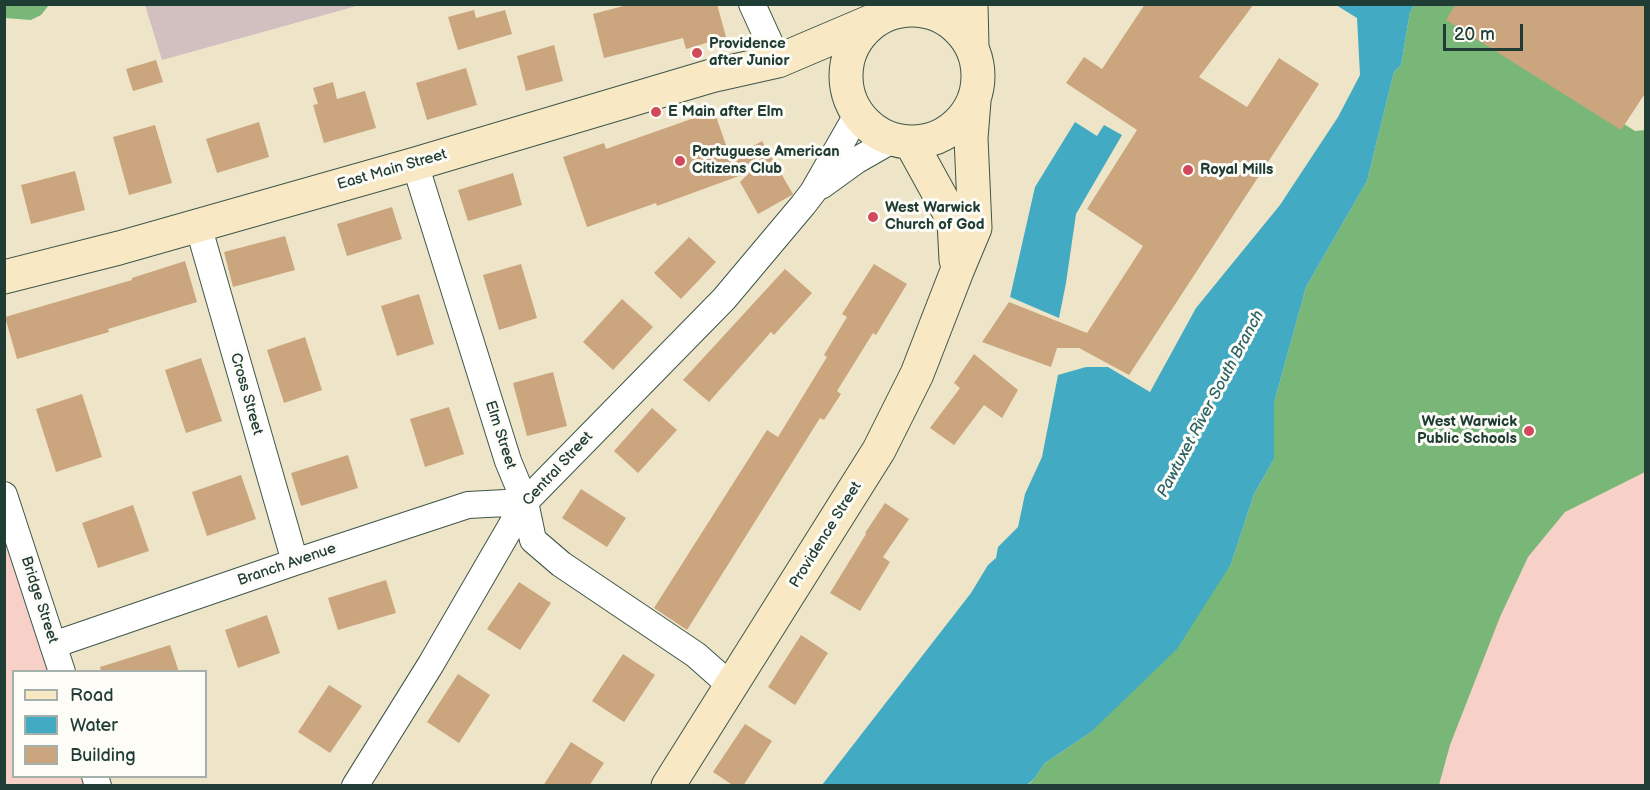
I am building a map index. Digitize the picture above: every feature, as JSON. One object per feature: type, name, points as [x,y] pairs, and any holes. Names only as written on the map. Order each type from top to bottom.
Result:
[{"type":"main road","points":[[971,4],[972,47]]},
{"type":"main road","points":[[918,7],[948,20],[962,32],[972,47],[978,64],[978,83],[974,100],[964,118],[949,131],[931,140],[902,141],[873,130],[853,106],[845,74],[849,52],[861,32],[879,18],[895,11],[918,7]]},
{"type":"main road","name":"East Main Street","points":[[4,278],[119,248],[415,164],[711,76],[778,61],[879,18]]},
{"type":"main road","name":"East Main Street","points":[[778,61],[811,66],[853,106]]},
{"type":"main road","name":"Providence Street","points":[[668,786],[879,450],[917,374],[975,228],[971,138],[974,100]]},
{"type":"main road","name":"Providence Street","points":[[902,141],[954,221],[957,271]]},
{"type":"street","points":[[752,4],[778,61]]},
{"type":"street","points":[[813,192],[853,106]]},
{"type":"street","points":[[813,192],[857,160],[902,141]]},
{"type":"street","name":"Elm Street","points":[[415,164],[508,461],[525,502],[533,540],[561,564],[696,655],[731,686]]},
{"type":"street","name":"Central Street","points":[[355,786],[525,502],[724,299],[813,192]]},
{"type":"street","name":"Cross Street","points":[[198,225],[295,562]]},
{"type":"street","name":"Bridge Street","points":[[4,495],[61,670]]},
{"type":"street","name":"Branch Avenue","points":[[53,645],[468,505],[525,502]]},
{"type":"shaded area","points":[[145,4],[360,5],[162,60]]},
{"type":"shaded area","name":"West Warwick Public Schools","points":[[1645,317],[1645,785],[1058,786],[1181,545],[1353,631]]},
{"type":"shaded area","points":[[4,496],[64,670],[12,670],[12,778],[96,778],[99,785],[5,785]]},
{"type":"green space","points":[[4,5],[49,5],[41,15],[31,20],[5,18]]},
{"type":"green space","points":[[1414,5],[1457,5],[1486,37],[1635,131],[1645,130],[1645,472],[1565,512],[1528,557],[1500,617],[1450,745],[1439,785],[1027,786],[1045,763],[1091,732],[1231,564],[1254,494],[1274,459],[1274,403],[1306,287],[1367,181],[1394,72],[1401,65],[1410,12]]},
{"type":"water","name":"Pawtuxet River South Branch","points":[[1336,5],[1414,5],[1410,12],[1401,65],[1394,72],[1367,181],[1306,287],[1274,403],[1274,459],[1254,494],[1231,564],[1177,649],[1091,732],[1045,763],[1027,785],[822,785],[971,593],[988,565],[996,558],[998,547],[1018,527],[1025,494],[1042,457],[1058,375],[1086,367],[1108,367],[1150,392],[1196,308],[1280,205],[1338,117],[1360,75],[1357,18]]},
{"type":"water","points":[[1075,122],[1097,136],[1104,125],[1122,135],[1076,214],[1059,318],[1010,297],[1035,187]]},
{"type":"building","points":[[631,4],[717,4],[726,37],[686,49],[683,38],[604,58],[593,14]]},
{"type":"building","name":"Royal Mills","points":[[1145,4],[1254,4],[1199,77],[1247,107],[1279,58],[1319,84],[1129,375],[1079,348],[1057,348],[1051,367],[982,342],[1009,302],[1087,333],[1143,246],[1087,209],[1137,130],[1066,83],[1084,57],[1102,69]]},
{"type":"building","points":[[1456,4],[1646,4],[1646,92],[1621,130],[1446,20]]},
{"type":"building","points":[[474,10],[476,18],[505,10],[512,34],[458,50],[448,17]]},
{"type":"building","points":[[554,45],[563,81],[526,91],[517,56]]},
{"type":"building","points":[[156,60],[163,82],[133,91],[126,69]]},
{"type":"building","points":[[466,68],[477,105],[427,120],[416,83]]},
{"type":"building","points":[[333,82],[337,99],[365,91],[376,128],[324,143],[313,105],[318,104],[313,88]]},
{"type":"building","points":[[714,111],[731,159],[762,141],[792,195],[758,214],[740,182],[750,172],[657,206],[656,203],[587,227],[563,157],[604,143],[606,149]]},
{"type":"building","points":[[259,122],[269,157],[217,173],[206,139]]},
{"type":"building","points":[[155,125],[172,183],[129,195],[113,137]]},
{"type":"building","points":[[75,171],[85,210],[31,224],[21,185]]},
{"type":"building","points":[[513,173],[522,205],[468,221],[458,190]]},
{"type":"building","points":[[392,207],[402,239],[347,256],[337,224]]},
{"type":"building","points":[[285,236],[295,270],[233,287],[224,252]]},
{"type":"building","points":[[689,237],[716,262],[681,299],[654,273]]},
{"type":"building","points":[[185,261],[197,302],[108,329],[109,332],[17,359],[5,317],[132,280],[132,278]]},
{"type":"building","points":[[521,264],[537,318],[499,330],[483,275]]},
{"type":"building","points":[[874,264],[907,284],[876,335],[873,333],[837,391],[841,394],[824,420],[820,418],[687,630],[654,608],[767,430],[778,437],[827,357],[824,355],[847,317],[842,314]]},
{"type":"building","points":[[785,269],[812,293],[774,335],[771,332],[709,402],[683,380]]},
{"type":"building","points":[[419,294],[434,344],[397,356],[381,306]]},
{"type":"building","points":[[622,299],[653,327],[613,370],[583,342]]},
{"type":"building","points":[[305,337],[322,390],[284,403],[267,350]]},
{"type":"building","points":[[974,354],[1018,390],[1002,418],[984,405],[954,445],[930,428],[960,388],[954,383]]},
{"type":"building","points":[[201,358],[222,421],[186,433],[165,370]]},
{"type":"building","points":[[553,372],[567,426],[527,436],[513,383]]},
{"type":"building","points":[[82,394],[102,457],[56,472],[36,409]]},
{"type":"building","points":[[449,407],[464,454],[425,467],[410,419]]},
{"type":"building","points":[[652,408],[677,430],[638,473],[614,451]]},
{"type":"building","points":[[348,455],[358,488],[301,506],[291,473]]},
{"type":"building","points":[[241,475],[256,519],[207,536],[192,492]]},
{"type":"building","points":[[581,489],[626,518],[607,547],[562,518]]},
{"type":"building","points":[[885,503],[909,519],[883,557],[890,562],[860,611],[830,593]]},
{"type":"building","points":[[133,505],[149,551],[98,568],[82,523]]},
{"type":"building","points":[[386,580],[396,613],[338,630],[328,598]]},
{"type":"building","points":[[519,582],[551,603],[520,650],[487,629]]},
{"type":"building","points":[[267,615],[280,653],[238,668],[225,630]]},
{"type":"building","points":[[801,635],[828,653],[795,705],[768,687]]},
{"type":"building","points":[[170,645],[178,670],[101,670],[100,667]]},
{"type":"building","points":[[623,654],[655,675],[624,722],[592,701]]},
{"type":"building","points":[[458,674],[490,695],[459,743],[427,722]]},
{"type":"building","points":[[329,685],[362,706],[330,753],[298,732]]},
{"type":"building","points":[[745,724],[772,741],[743,786],[734,786],[713,772]]},
{"type":"building","points":[[571,742],[604,763],[589,786],[543,786]]},
{"type":"place","name":"Providence after Junior","points":[[697,53]]},
{"type":"place","name":"E Main after Elm","points":[[656,112]]},
{"type":"place","name":"Portuguese American Citizens Club","points":[[680,161]]},
{"type":"place","name":"Royal Mills","points":[[1188,170]]},
{"type":"place","name":"West Warwick Church of God","points":[[873,217]]},
{"type":"place","name":"West Warwick Public Schools","points":[[1529,431]]}]
